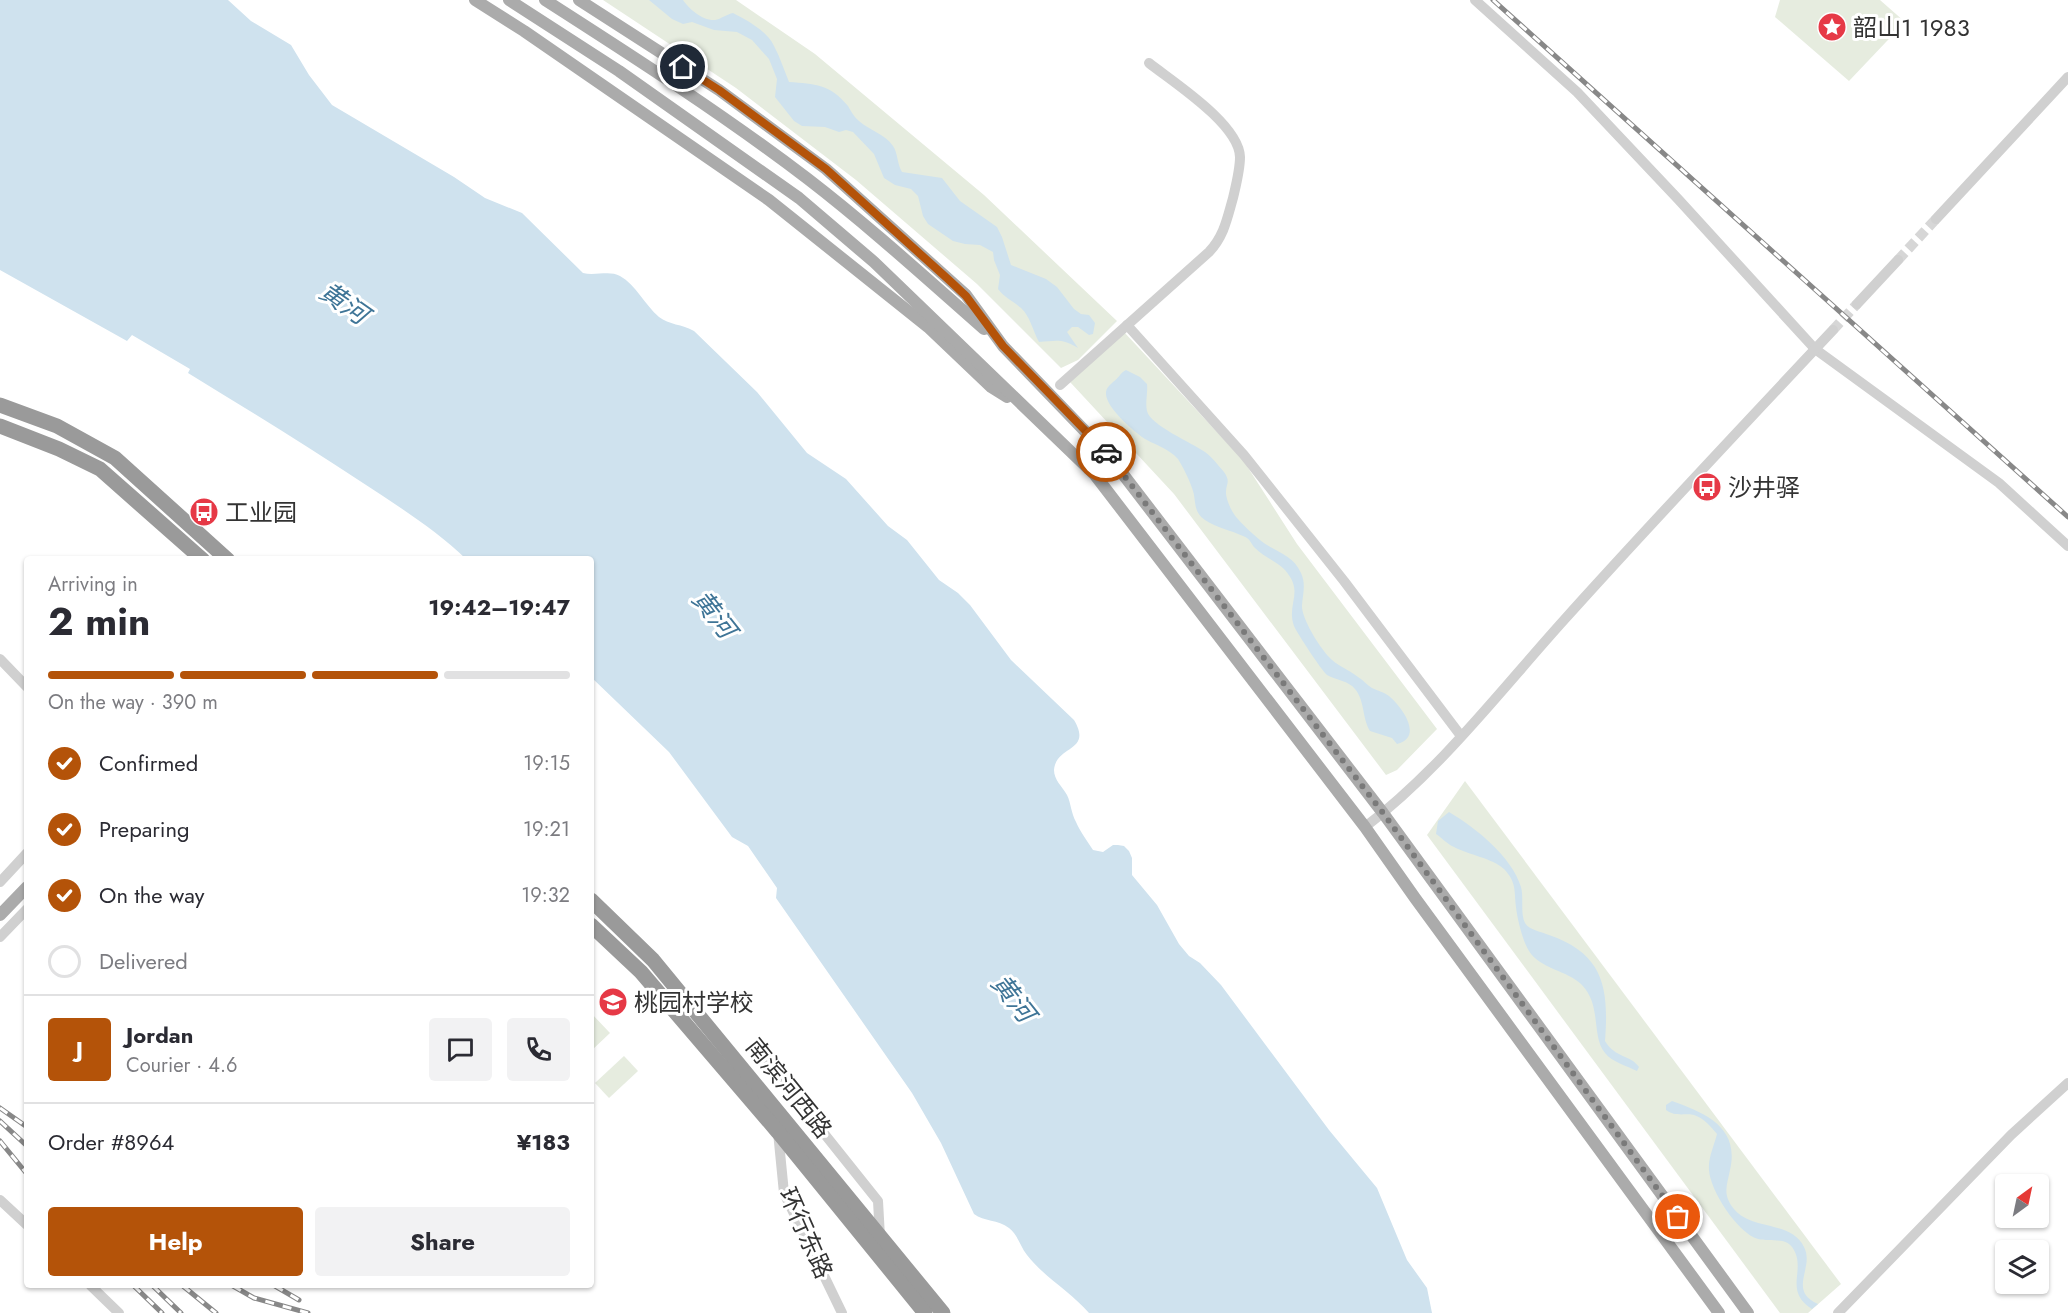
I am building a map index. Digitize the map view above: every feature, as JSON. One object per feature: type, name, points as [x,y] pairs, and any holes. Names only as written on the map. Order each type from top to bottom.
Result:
[{"type":"highway","points":[[0,405],[57,426],[115,458],[224,556]]},
{"type":"highway","points":[[0,426],[100,469],[198,556]]},
{"type":"highway","name":"南滨河西路","points":[[594,903],[653,960],[783,1115],[943,1313]]},
{"type":"highway","name":"南滨河西路","points":[[594,928],[641,972],[778,1132],[925,1313]]},
{"type":"main road","points":[[475,0],[524,31],[769,200],[928,327],[991,387],[1033,414]]},
{"type":"main road","points":[[509,0],[628,78],[799,198],[874,262],[1095,475],[1365,827],[1719,1313]]},
{"type":"main road","points":[[545,0],[633,56],[807,178],[869,227],[1003,346],[1109,456],[1383,813],[1748,1313]]},
{"type":"main road","points":[[579,0],[719,90],[826,169],[966,296],[1003,346]]},
{"type":"main road","points":[[0,915],[24,890]]},
{"type":"street","points":[[1475,0],[1577,92],[1815,349],[1999,483],[2068,546]]},
{"type":"street","points":[[1060,385],[1219,241],[1237,183],[1240,155],[1233,140],[1214,114],[1149,63]]},
{"type":"street","points":[[1936,219],[2068,77]]},
{"type":"street","points":[[1857,304],[1898,260]]},
{"type":"street","points":[[1127,325],[1244,455],[1461,736]]},
{"type":"street","points":[[1365,827],[1432,768],[1566,618],[1833,330]]},
{"type":"street","points":[[0,659],[24,684]]},
{"type":"street","points":[[0,882],[24,857]]},
{"type":"street","points":[[0,937],[24,912]]},
{"type":"street","points":[[763,1057],[878,1201],[880,1237]]},
{"type":"street","points":[[1838,1313],[2011,1135],[2068,1083]]},
{"type":"street","name":"环行东路","points":[[783,1115],[778,1132],[784,1193],[842,1313]]},
{"type":"street","points":[[0,1200],[24,1222]]},
{"type":"street","points":[[93,1288],[119,1313]]},
{"type":"shaded area","points":[[603,0],[736,0],[815,54],[984,195],[1117,321],[1078,360],[1061,368],[977,284],[856,180],[736,88]]},
{"type":"shaded area","points":[[1780,0],[1880,0],[1905,22],[1849,81],[1775,17]]},
{"type":"shaded area","points":[[1124,332],[1243,460],[1297,544],[1437,729],[1397,770],[1386,775],[1174,494],[1070,382]]},
{"type":"shaded area","points":[[1465,781],[1841,1284],[1808,1313],[1780,1313],[1427,835]]},
{"type":"shaded area","points":[[594,1016],[610,1033],[594,1048]]},
{"type":"shaded area","points":[[624,1056],[638,1071],[609,1098],[595,1083]]},
{"type":"water","name":"黄河","points":[[0,0],[228,0],[251,21],[291,45],[309,75],[332,105],[454,177],[485,198],[522,213],[583,273],[612,273],[626,280],[659,317],[694,331],[757,392],[807,453],[846,479],[888,526],[907,540],[939,580],[958,593],[970,605],[1011,660],[1074,720],[1079,730],[1079,738],[1077,743],[1056,762],[1054,774],[1067,795],[1074,819],[1093,850],[1103,852],[1113,845],[1118,845],[1124,846],[1129,851],[1132,858],[1132,875],[1157,905],[1179,944],[1221,985],[1329,1130],[1377,1188],[1407,1260],[1427,1288],[1432,1313],[1089,1313],[1034,1263],[1009,1228],[974,1214],[941,1143],[912,1093],[776,898],[777,888],[748,846],[732,837],[669,752],[594,680],[594,556],[463,556],[403,510],[188,373],[190,369],[132,335],[127,341],[0,270]]},
{"type":"water","points":[[649,0],[683,0],[693,11],[706,19],[715,20],[733,13],[756,26],[771,41],[789,82],[822,86],[835,93],[859,121],[890,142],[895,149],[902,172],[942,178],[960,201],[997,227],[1011,265],[1046,279],[1057,287],[1074,309],[1081,314],[1089,315],[1095,323],[1093,334],[1089,335],[1078,327],[1072,327],[1067,332],[1078,348],[1063,341],[1039,342],[1024,311],[998,289],[1000,275],[993,252],[980,245],[953,241],[928,224],[923,216],[918,196],[911,189],[895,185],[884,178],[874,154],[853,132],[802,126],[794,121],[775,97],[777,79],[769,59],[752,40],[737,32],[714,30],[692,22],[683,24],[672,19]]},
{"type":"water","points":[[1126,370],[1140,377],[1147,384],[1146,408],[1150,416],[1163,428],[1205,452],[1224,472],[1228,480],[1227,498],[1236,517],[1259,539],[1295,563],[1303,581],[1302,611],[1316,639],[1335,662],[1394,701],[1404,714],[1410,729],[1405,740],[1397,744],[1392,738],[1370,731],[1355,689],[1346,682],[1327,675],[1315,660],[1294,626],[1292,611],[1294,585],[1285,570],[1259,551],[1245,537],[1214,525],[1201,517],[1196,509],[1191,484],[1178,459],[1167,450],[1142,437],[1110,405],[1107,399],[1107,388]]},
{"type":"water","points":[[1449,812],[1492,844],[1510,865],[1521,887],[1525,923],[1533,929],[1567,943],[1582,952],[1592,963],[1604,989],[1605,1041],[1613,1051],[1636,1063],[1639,1067],[1637,1071],[1605,1053],[1598,1038],[1592,1002],[1582,985],[1540,962],[1529,951],[1519,923],[1513,883],[1504,869],[1493,862],[1451,846],[1436,834],[1438,821]]},
{"type":"water","points":[[1672,1101],[1707,1117],[1725,1132],[1732,1155],[1727,1194],[1734,1209],[1751,1220],[1790,1233],[1804,1247],[1806,1263],[1804,1292],[1818,1304],[1812,1309],[1803,1302],[1798,1294],[1798,1263],[1792,1247],[1785,1242],[1762,1240],[1750,1235],[1734,1220],[1719,1199],[1709,1170],[1710,1156],[1717,1134],[1698,1116],[1666,1110],[1666,1105]]},
{"type":"tunnel","points":[[1898,260],[1936,219]]},
{"type":"tunnel","points":[[1833,330],[1857,304]]},
{"type":"railway","points":[[1493,0],[2068,517]]},
{"type":"railway","points":[[0,1108],[24,1125]]},
{"type":"railway","points":[[0,1121],[24,1143]]},
{"type":"railway","points":[[0,1141],[24,1170]]},
{"type":"railway","points":[[136,1288],[162,1313]]},
{"type":"railway","points":[[155,1288],[181,1313]]},
{"type":"railway","points":[[185,1288],[216,1313]]},
{"type":"railway","points":[[236,1288],[254,1298],[308,1313]]},
{"type":"railway","points":[[278,1288],[299,1300]]},
{"type":"way so far","points":[[1106,452],[1383,813],[1678,1217]]},
{"type":"place","name":"韶山1 1983","points":[[1832,27]]},
{"type":"place","name":"沙井驿","points":[[1707,487]]},
{"type":"place","name":"工业园","points":[[204,512]]},
{"type":"place","name":"桃园村学校","points":[[613,1002]]},
{"type":"route","points":[[683,67],[719,90],[826,169],[949,280],[966,296],[1003,346],[1106,452]]}]
